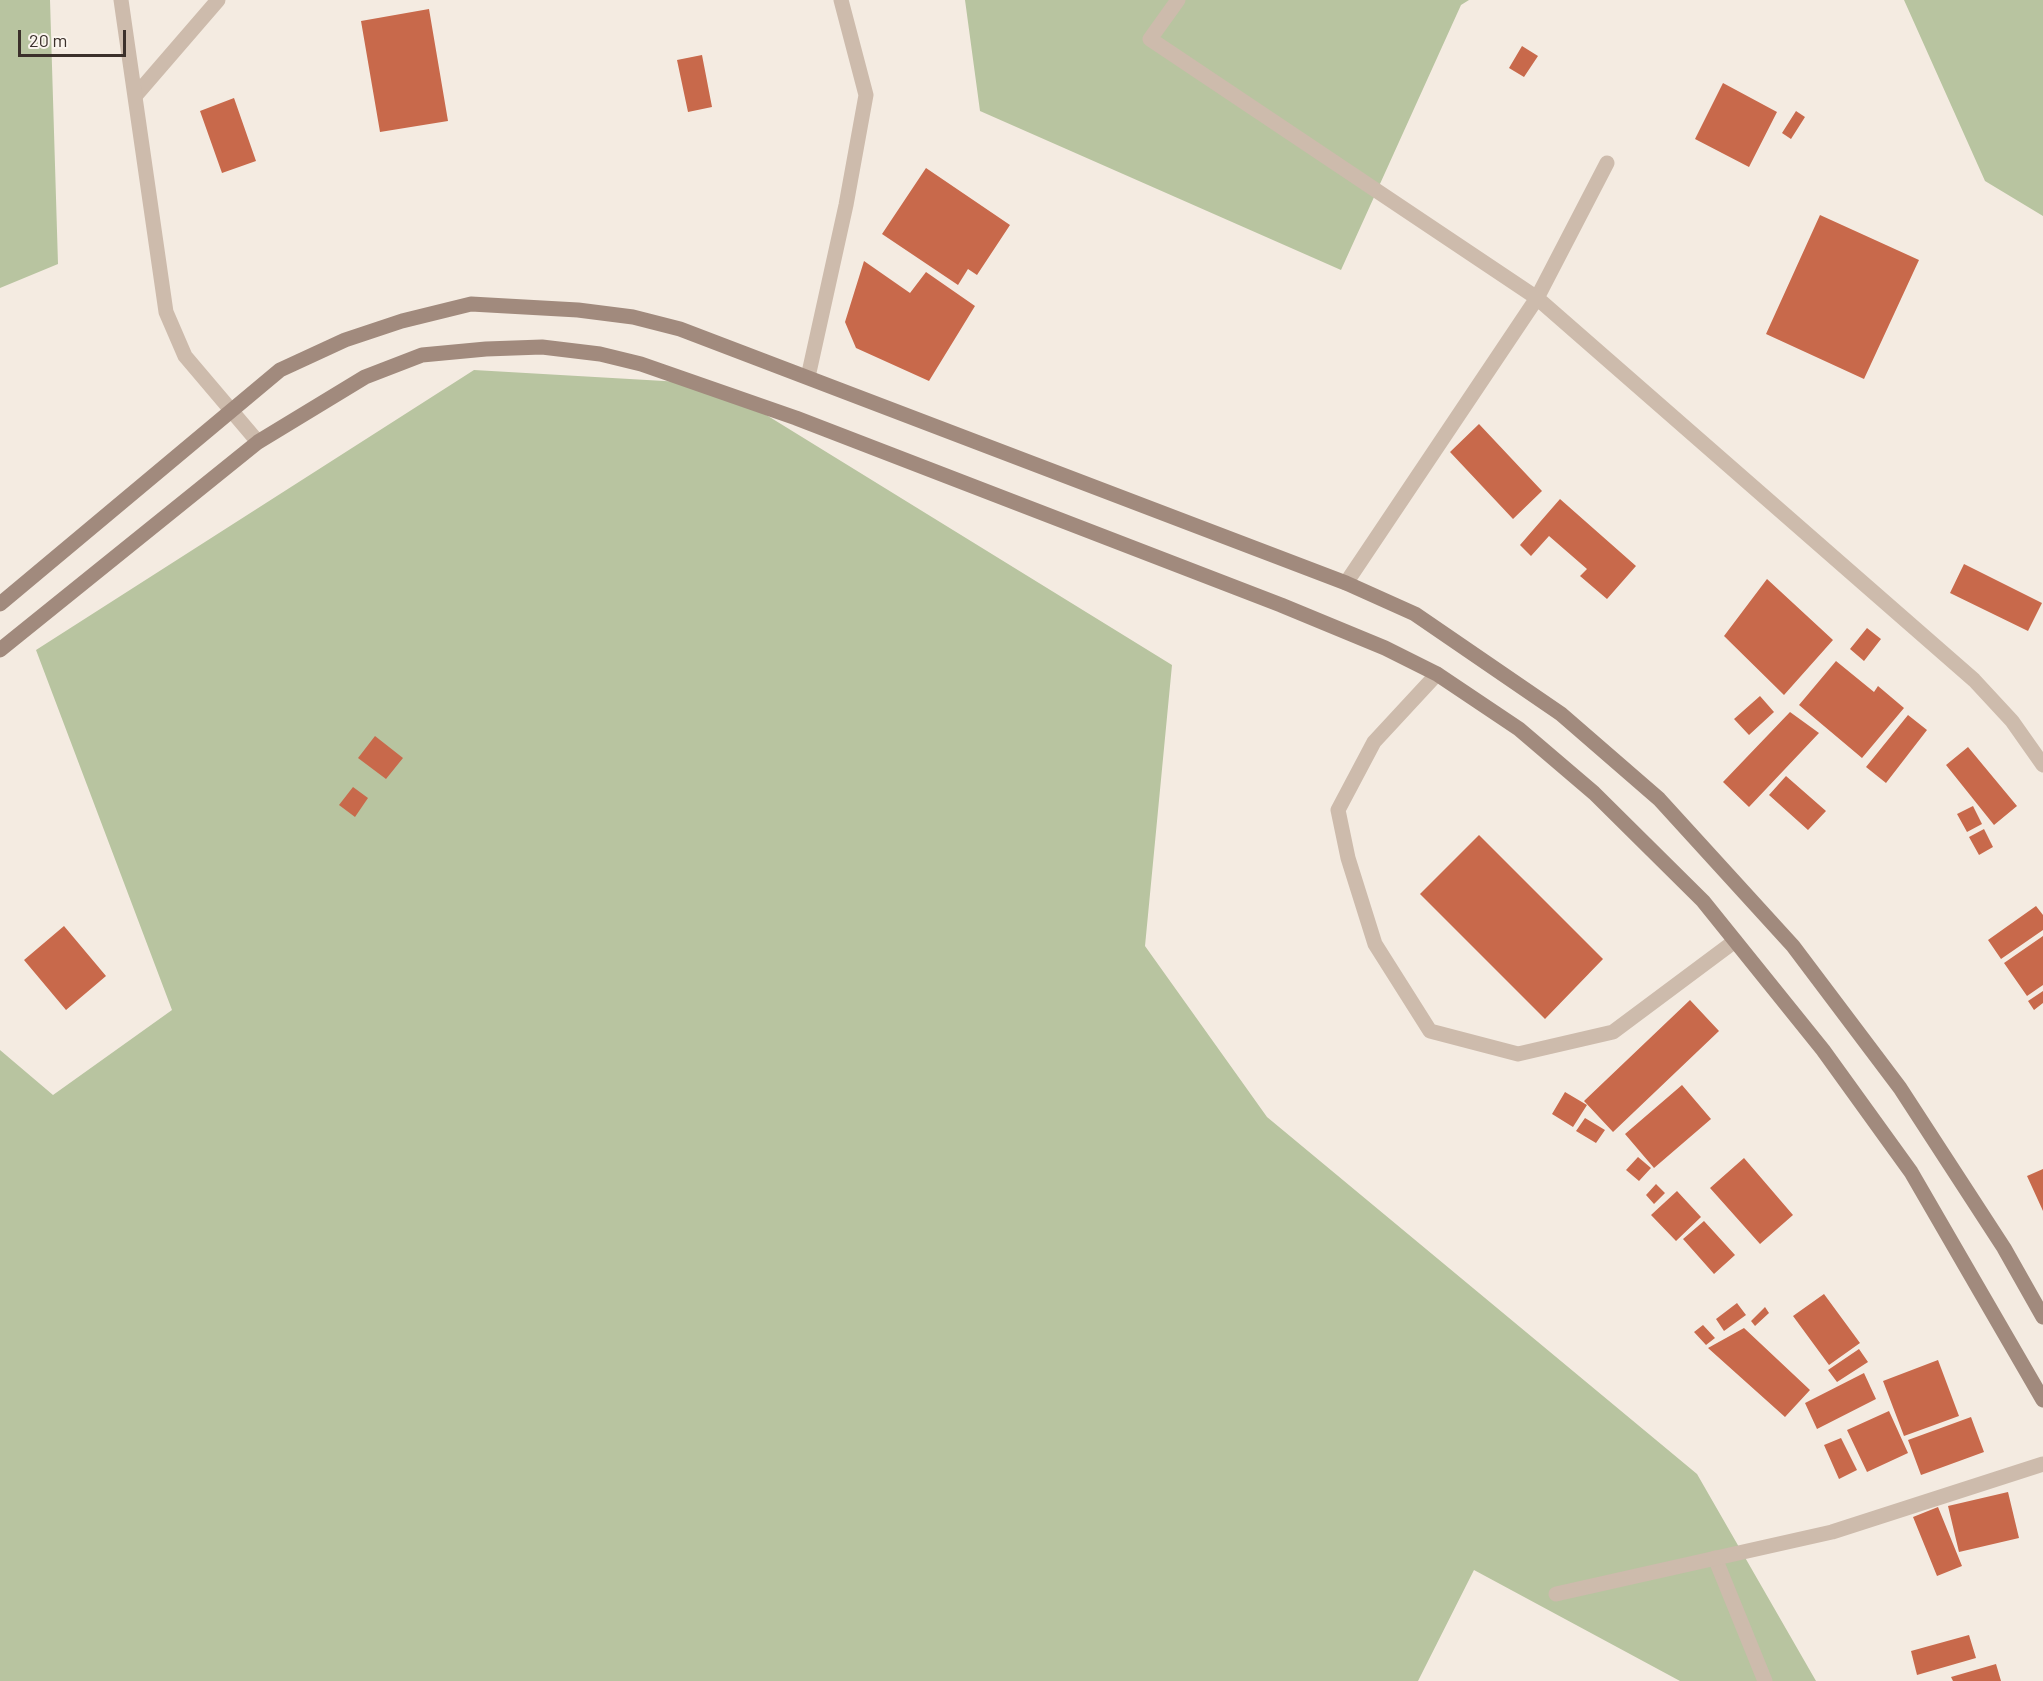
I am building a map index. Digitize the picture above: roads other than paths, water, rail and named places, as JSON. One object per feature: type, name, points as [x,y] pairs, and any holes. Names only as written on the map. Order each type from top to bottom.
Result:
[{"type":"street","points":[[121,0],[166,312],[185,356],[258,442]]},
{"type":"street","points":[[136,95],[218,0]]},
{"type":"street","points":[[808,376],[846,205],[866,95],[841,0]]},
{"type":"street","points":[[1178,0],[1149,39],[1537,298],[1974,680],[2012,721],[2043,765]]},
{"type":"street","points":[[1346,583],[1537,298],[1607,163]]},
{"type":"street","points":[[0,604],[280,370],[345,340],[402,321],[471,304],[536,305],[633,317],[680,329],[1346,583],[1415,614],[1503,672],[1561,714],[1659,799],[1793,946],[1900,1088],[2004,1248],[2043,1317]]},
{"type":"street","points":[[0,650],[258,442],[365,376],[422,355],[542,347],[600,354],[641,364],[796,418],[1015,501],[1385,648],[1437,674],[1519,729],[1594,793],[1703,901],[1823,1050],[1911,1172],[2043,1400]]},
{"type":"street","points":[[1437,674],[1374,742],[1338,810],[1348,858],[1376,944],[1430,1031],[1518,1054],[1613,1032],[1735,941]]},
{"type":"street","points":[[1556,1594],[1832,1532],[2043,1464]]},
{"type":"street","points":[[1715,1558],[1765,1681]]}]
